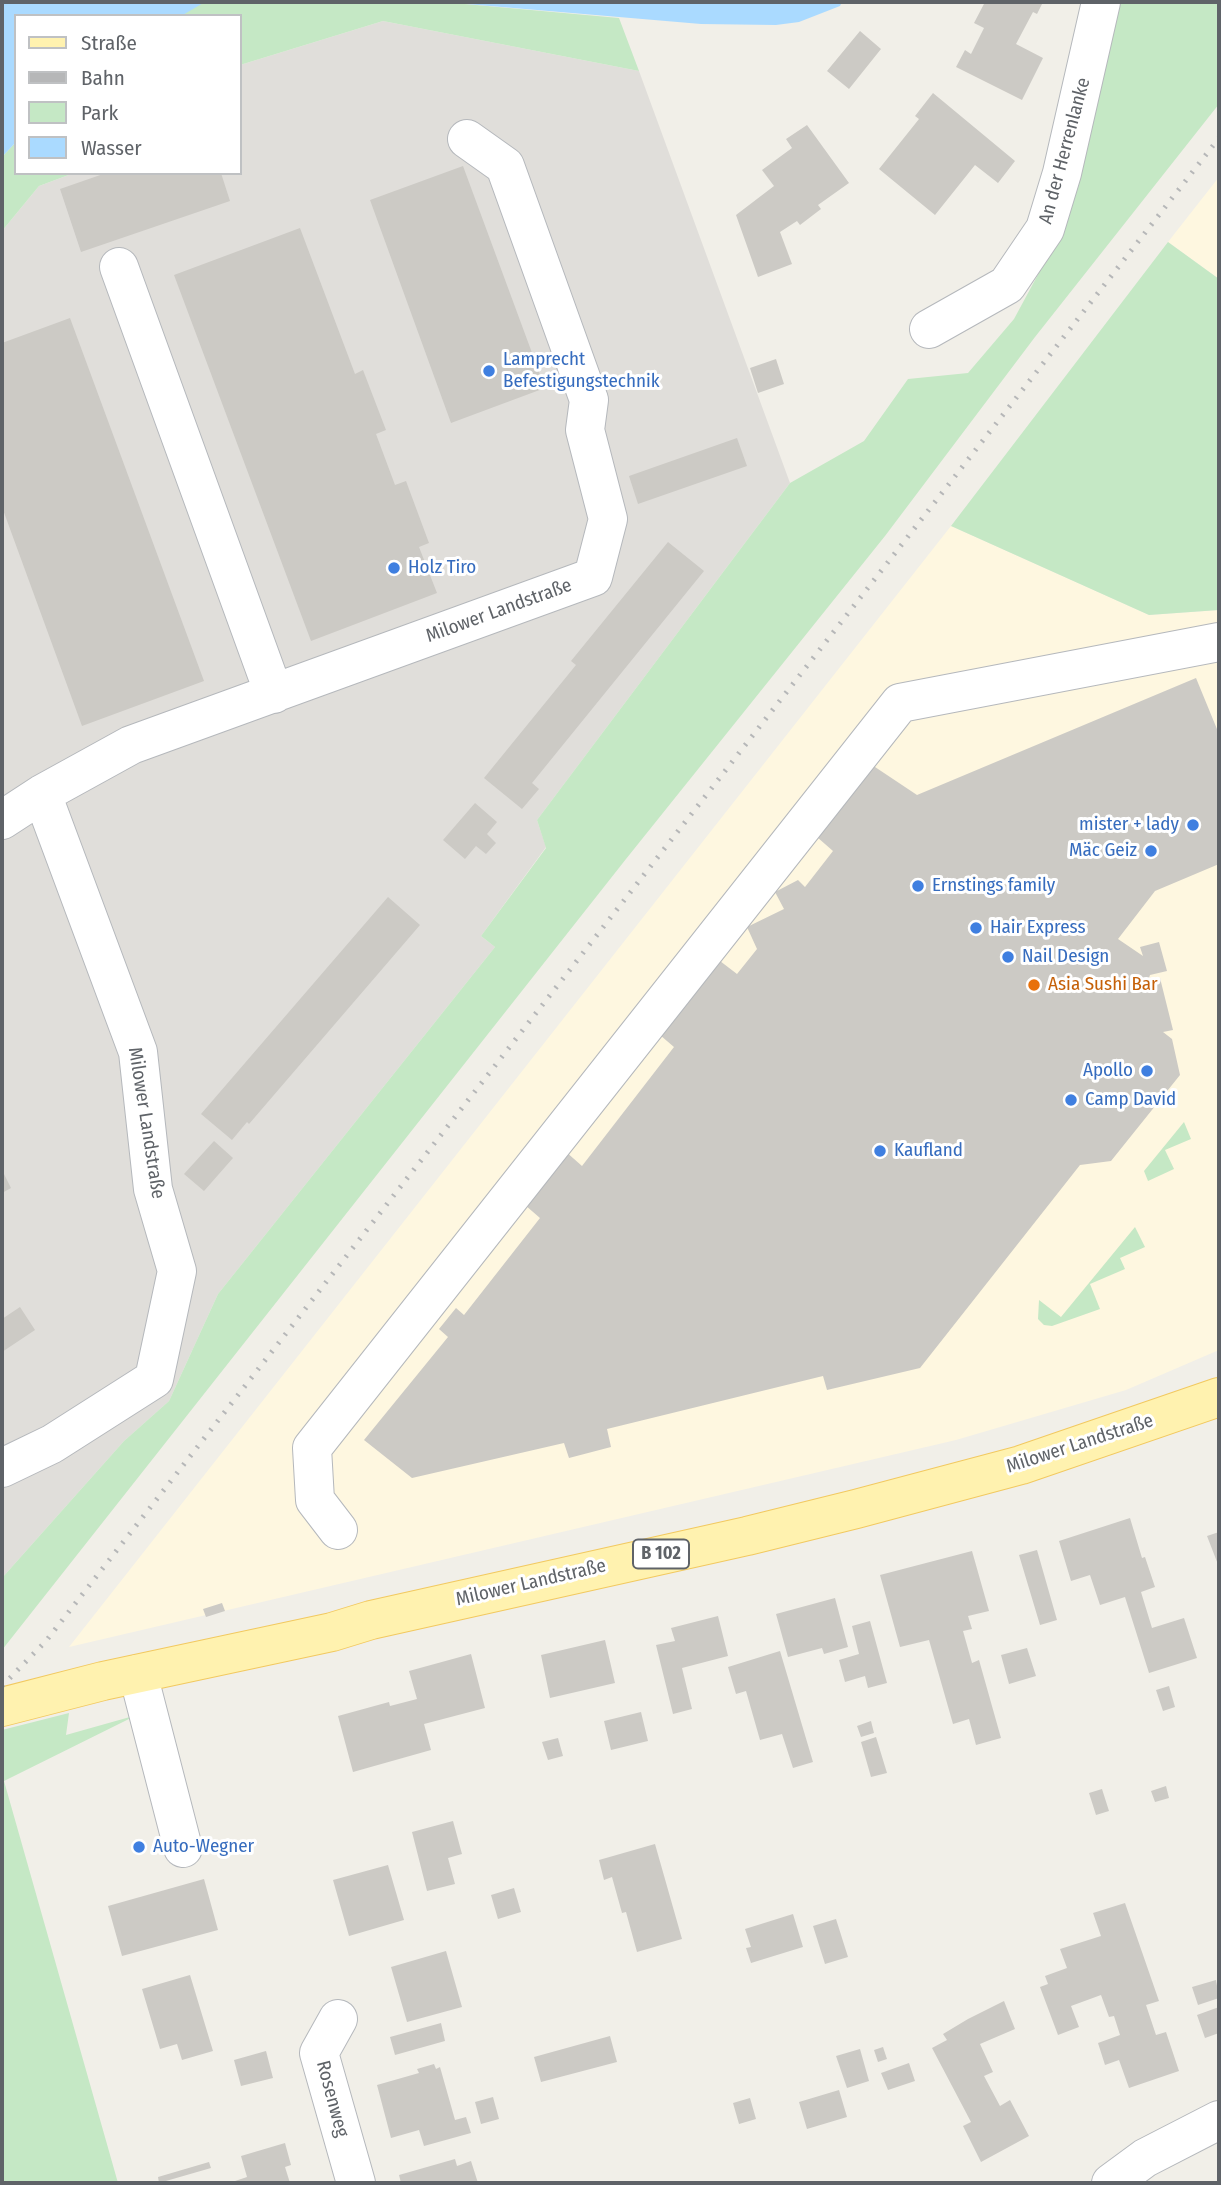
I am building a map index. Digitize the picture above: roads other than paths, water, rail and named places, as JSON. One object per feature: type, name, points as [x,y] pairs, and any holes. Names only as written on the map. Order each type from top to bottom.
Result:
[{"type":"main road","name":"Milower Landstraße","points":[[1178,1412],[1219,1387]]},
{"type":"main road","name":"Milower Landstraße","points":[[2,1707],[103,1681],[332,1632],[371,1620],[856,1509],[1021,1465],[1219,1396]]},
{"type":"street","name":"An der Herrenlanke","points":[[929,329],[1007,285],[1045,229],[1062,173],[1101,2]]},
{"type":"street","name":"Milower Landstraße","points":[[2,820],[42,794],[131,745],[593,577],[608,519],[584,430],[589,400],[505,166],[467,139]]},
{"type":"street","points":[[118,267],[274,694]]},
{"type":"street","points":[[338,1530],[315,1500],[312,1448],[900,703],[1219,642]]},
{"type":"street","name":"Milower Landstraße","points":[[2,1468],[52,1444],[155,1379],[177,1271],[153,1189],[138,1052],[42,794]]},
{"type":"street","points":[[138,1674],[183,1848]]},
{"type":"street","name":"Rosenweg","points":[[338,2019],[319,2053],[356,2183]]},
{"type":"street","points":[[1111,2183],[1144,2158],[1219,2120]]},
{"type":"water","points":[[2,2],[205,2],[184,14],[14,14],[14,144],[2,157]]},
{"type":"water","points":[[443,2],[842,2],[840,6],[799,22],[776,25],[701,24]]},
{"type":"railway","points":[[2,1686],[46,1641],[1219,138]]},
{"type":"place","name":"Lamprecht Befestigungstechnik","points":[[489,371]]},
{"type":"place","name":"Holz Tiro","points":[[394,568]]},
{"type":"place","name":"mister + lady","points":[[1193,825]]},
{"type":"place","name":"Mäc Geiz","points":[[1151,851]]},
{"type":"place","name":"Ernstings family","points":[[918,886]]},
{"type":"place","name":"Hair Express","points":[[976,928]]},
{"type":"place","name":"Nail Design","points":[[1008,957]]},
{"type":"place","name":"Asia Sushi Bar","points":[[1034,985]]},
{"type":"place","name":"Apollo","points":[[1147,1071]]},
{"type":"place","name":"Camp David","points":[[1071,1100]]},
{"type":"place","name":"Kaufland","points":[[880,1151]]},
{"type":"place","name":"Auto-Wegner","points":[[139,1847]]}]
